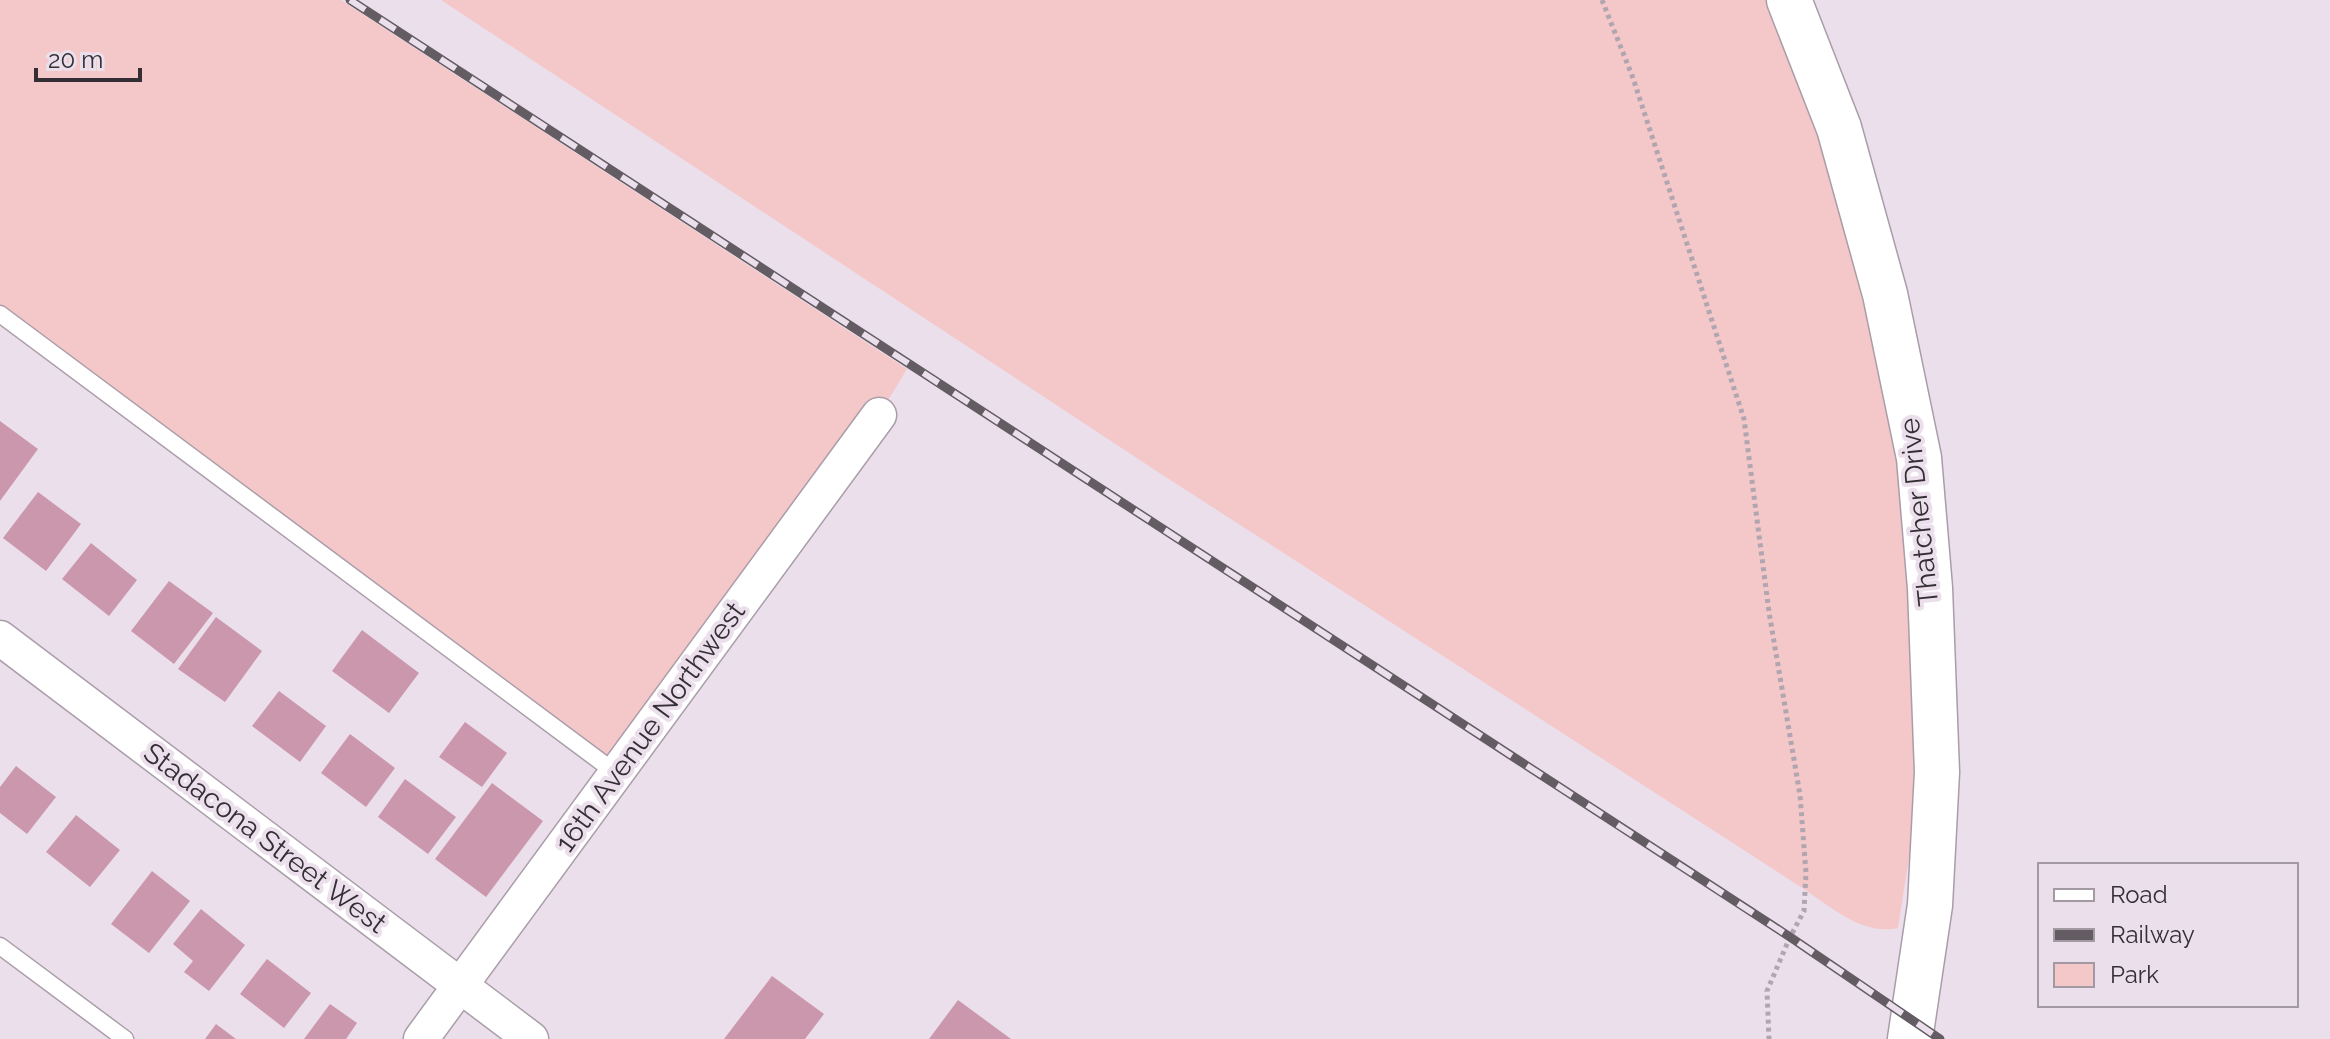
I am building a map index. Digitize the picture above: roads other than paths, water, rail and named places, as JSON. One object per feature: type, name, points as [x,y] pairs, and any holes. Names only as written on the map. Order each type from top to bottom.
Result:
[{"type":"main road","name":"Thatcher Drive","points":[[1789,0],[1839,128],[1885,294],[1919,458],[1930,588],[1937,772],[1930,905],[1910,1039]]},
{"type":"street","name":"16th Avenue Northwest","points":[[421,1039],[879,415]]},
{"type":"street","name":"Stadacona Street West","points":[[0,638],[531,1039]]},
{"type":"lane","points":[[0,314],[616,773]]},
{"type":"lane","points":[[0,946],[125,1039]]},
{"type":"railway","points":[[350,0],[1790,937],[1940,1039]]}]
